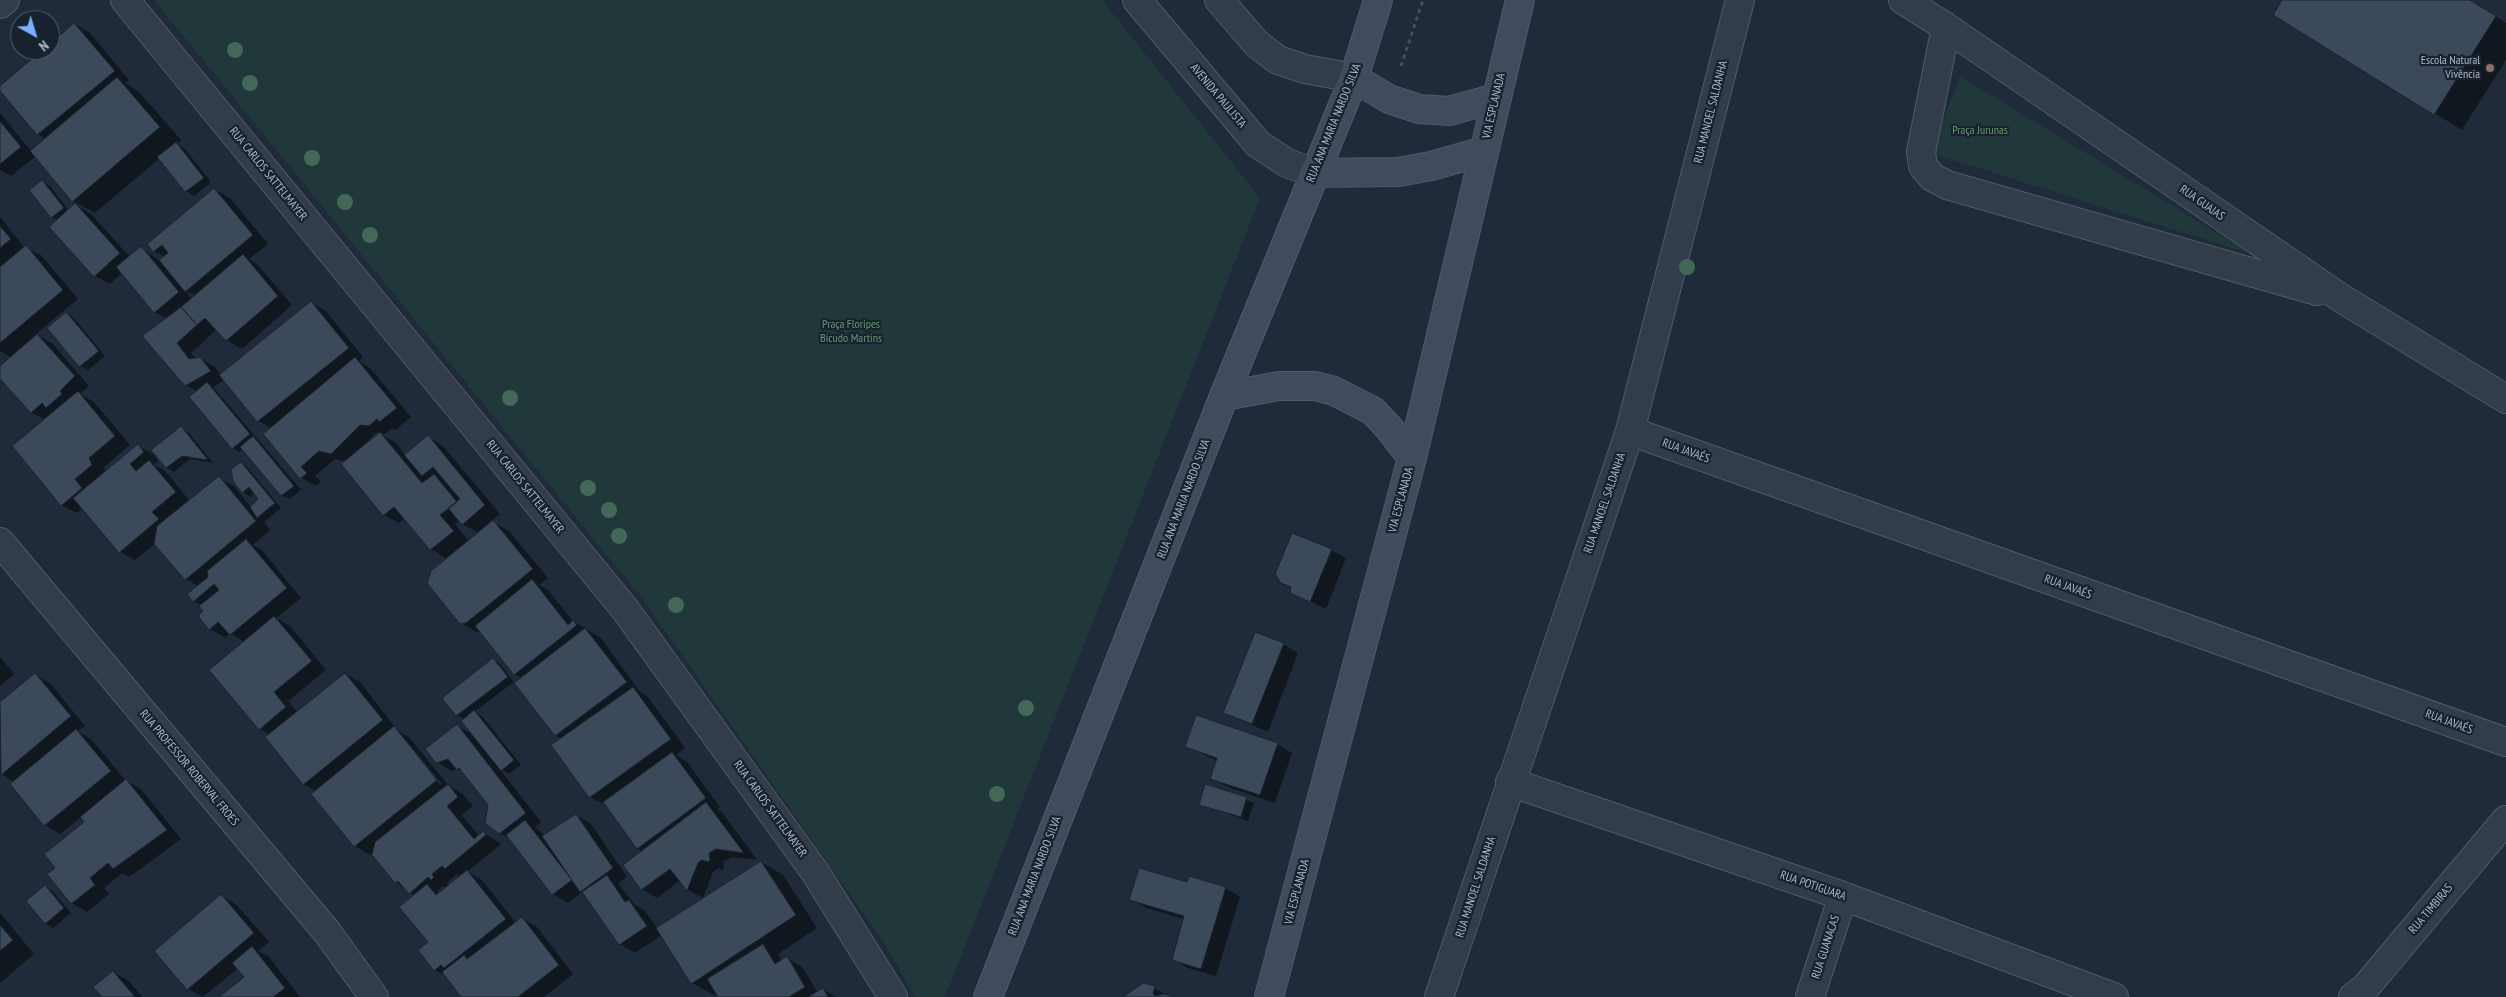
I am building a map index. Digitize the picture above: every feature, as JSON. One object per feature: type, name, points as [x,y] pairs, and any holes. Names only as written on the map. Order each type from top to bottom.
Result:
[{"type":"main road","name":"RUA ANA MARIA NARDO SILVA","points":[[988,997],[1224,396],[1354,78],[1378,0]]},
{"type":"main road","name":"VIA ESPLANADA","points":[[1269,997],[1412,458],[1520,0]]},
{"type":"main road","points":[[1354,78],[1389,99],[1420,109],[1450,111],[1496,98]]},
{"type":"main road","points":[[1314,173],[1399,172],[1431,166],[1484,151]]},
{"type":"main road","points":[[1224,396],[1278,386],[1315,386],[1334,391],[1373,412],[1390,428],[1412,458]]},
{"type":"street","points":[[0,4],[5,0]]},
{"type":"street","name":"RUA CARLOS SATTELMAYER","points":[[125,0],[624,608],[815,872],[893,997]]},
{"type":"street","name":"AVENIDA PAULISTA","points":[[1137,0],[1258,144],[1287,163],[1314,173]]},
{"type":"street","points":[[1219,0],[1257,44],[1278,60],[1305,69],[1354,78]]},
{"type":"street","name":"RUA MANOEL SALDANHA","points":[[1439,997],[1630,431],[1740,0]]},
{"type":"street","name":"RUA GUAJAS","points":[[1903,0],[1946,27],[2340,298],[2506,398]]},
{"type":"street","points":[[1946,27],[1921,152],[1923,166],[1932,177],[1957,188],[2340,298]]},
{"type":"street","name":"RUA JAVAÉS","points":[[1630,431],[2506,742]]},
{"type":"street","name":"RUA PROFESSOR ROBERVAL FROES","points":[[0,542],[327,932],[374,997]]},
{"type":"street","name":"RUA POTIGUARA","points":[[1510,782],[1843,896],[2114,997]]},
{"type":"street","name":"RUA TIMBIRAS","points":[[2353,997],[2365,988],[2506,820]]},
{"type":"street","name":"RUA GUANACAS","points":[[1810,997],[1843,896]]},
{"type":"green space","name":"Praça Floripes Bicudo Martins","points":[[154,0],[1102,0],[1260,198],[945,997],[915,997],[885,944],[645,602]]},
{"type":"green space","name":"Praça Jurunas","points":[[1960,76],[2251,254],[1931,153]]},
{"type":"building","points":[[2282,0],[2470,0],[2496,16],[2434,115],[2273,15]]},
{"type":"building","points":[[74,23],[115,71],[37,135],[0,91],[0,86],[30,60],[60,60],[60,35]]},
{"type":"building","points":[[117,77],[160,127],[72,202],[30,151]]},
{"type":"building","points":[[0,121],[21,147],[0,164]]},
{"type":"building","points":[[176,142],[204,178],[185,192],[157,157]]},
{"type":"building","points":[[42,180],[64,208],[51,218],[29,190]]},
{"type":"building","points":[[214,188],[253,235],[185,292],[159,260],[168,253],[162,245],[153,252],[147,244]]},
{"type":"building","points":[[75,203],[120,253],[94,277],[49,227]]},
{"type":"building","points":[[0,226],[11,239],[0,248]]},
{"type":"building","points":[[26,245],[63,290],[0,343],[0,267]]},
{"type":"building","points":[[141,246],[179,292],[154,313],[116,267]]},
{"type":"building","points":[[243,254],[278,296],[226,341],[205,318],[197,325],[181,307]]},
{"type":"building","points":[[311,301],[349,348],[257,422],[219,375]]},
{"type":"building","points":[[181,307],[197,325],[177,343],[189,359],[200,357],[211,371],[185,386],[142,336]]},
{"type":"building","points":[[66,312],[99,351],[79,367],[47,328]]},
{"type":"building","points":[[37,334],[75,376],[60,391],[62,394],[46,408],[42,403],[31,413],[0,379],[0,366]]},
{"type":"building","points":[[355,357],[397,408],[379,422],[377,419],[369,426],[360,425],[331,454],[319,451],[301,467],[307,473],[300,479],[263,434]]},
{"type":"building","points":[[207,382],[250,434],[232,449],[189,397]]},
{"type":"building","points":[[78,391],[115,436],[89,458],[92,465],[75,479],[82,488],[61,506],[12,446]]},
{"type":"building","points":[[181,426],[208,460],[182,456],[166,468],[151,450]]},
{"type":"building","points":[[380,432],[422,483],[434,474],[457,502],[440,515],[454,531],[430,550],[394,507],[383,516],[341,464]]},
{"type":"building","points":[[428,435],[485,505],[462,525],[448,508],[460,499],[433,467],[422,476],[404,455]]},
{"type":"building","points":[[253,436],[294,486],[281,496],[240,447]]},
{"type":"building","points":[[138,444],[144,452],[130,464],[136,471],[149,460],[176,492],[152,512],[159,519],[119,553],[73,498]]},
{"type":"building","points":[[241,462],[275,503],[257,518],[250,507],[258,499],[249,487],[242,493],[233,481],[231,469]]},
{"type":"building","points":[[219,476],[256,521],[185,580],[154,544],[157,526]]},
{"type":"building","points":[[493,520],[533,569],[466,623],[460,624],[427,583],[431,571]]},
{"type":"building","points":[[1292,533],[1332,549],[1310,602],[1290,593],[1291,587],[1281,583],[1275,574]]},
{"type":"building","points":[[246,539],[287,588],[230,635],[218,622],[209,630],[198,616],[203,611],[199,606],[219,590],[214,584],[193,602],[187,594],[208,577],[207,571]]},
{"type":"building","points":[[532,579],[568,625],[573,620],[577,625],[514,675],[475,626]]},
{"type":"building","points":[[274,616],[312,661],[274,692],[286,707],[259,730],[209,670]]},
{"type":"building","points":[[585,628],[627,682],[555,736],[514,683]]},
{"type":"building","points":[[1255,632],[1284,643],[1252,724],[1223,713]]},
{"type":"building","points":[[493,658],[508,677],[456,716],[442,698]]},
{"type":"building","points":[[35,673],[71,716],[1,775],[0,702]]},
{"type":"building","points":[[345,673],[383,720],[303,785],[265,737]]},
{"type":"building","points":[[633,687],[671,739],[589,798],[551,745]]},
{"type":"building","points":[[474,710],[514,760],[501,771],[461,721]]},
{"type":"building","points":[[1196,715],[1278,743],[1260,795],[1210,779],[1217,758],[1185,747]]},
{"type":"building","points":[[457,724],[526,813],[499,834],[485,823],[488,805],[459,768],[457,770],[448,759],[436,763],[425,749]]},
{"type":"building","points":[[394,726],[437,780],[354,847],[311,794]]},
{"type":"building","points":[[76,729],[111,771],[44,826],[10,784]]},
{"type":"building","points":[[672,752],[706,798],[637,849],[603,802]]},
{"type":"building","points":[[126,779],[167,830],[113,869],[108,863],[90,878],[95,885],[71,904],[47,874],[55,868],[44,854],[84,822],[80,817]]},
{"type":"building","points":[[448,784],[458,797],[447,806],[474,839],[483,831],[486,835],[445,869],[442,866],[432,874],[434,877],[431,880],[428,877],[409,894],[398,881],[395,883],[372,855],[375,842]]},
{"type":"building","points":[[1205,784],[1247,797],[1241,817],[1199,805]]},
{"type":"building","points":[[706,802],[744,853],[716,849],[709,853],[710,860],[708,862],[702,860],[698,863],[687,891],[670,869],[641,890],[623,865]]},
{"type":"building","points":[[576,814],[613,868],[580,892],[542,836]]},
{"type":"building","points":[[525,820],[572,880],[552,895],[506,835]]},
{"type":"building","points":[[761,861],[796,915],[691,984],[656,928]]},
{"type":"building","points":[[1139,868],[1187,882],[1189,876],[1226,887],[1201,969],[1172,960],[1184,916],[1129,900]]},
{"type":"building","points":[[467,870],[506,919],[444,968],[441,965],[434,971],[418,950],[428,942],[399,907],[427,884],[436,895]]},
{"type":"building","points":[[607,875],[625,902],[629,900],[647,926],[619,945],[582,892]]},
{"type":"building","points":[[45,885],[64,908],[45,924],[26,901]]},
{"type":"building","points":[[221,894],[254,933],[187,990],[154,951]]},
{"type":"building","points":[[522,917],[559,965],[518,997],[461,997],[442,972],[464,955],[467,959]]},
{"type":"building","points":[[0,925],[13,940],[0,951]]},
{"type":"building","points":[[763,944],[775,964],[787,956],[805,987],[789,997],[718,997],[707,979]]},
{"type":"building","points":[[252,946],[285,988],[273,997],[219,997],[244,977],[232,963]]},
{"type":"building","points":[[113,971],[135,997],[102,997],[93,987]]},
{"type":"building","points":[[1143,983],[1155,986],[1153,994],[1156,996],[1163,994],[1175,997],[1123,997]]},
{"type":"building","points":[[823,988],[828,997],[808,997]]},
{"type":"place","name":"Escola Natural Vivência","points":[[2490,68]]}]
